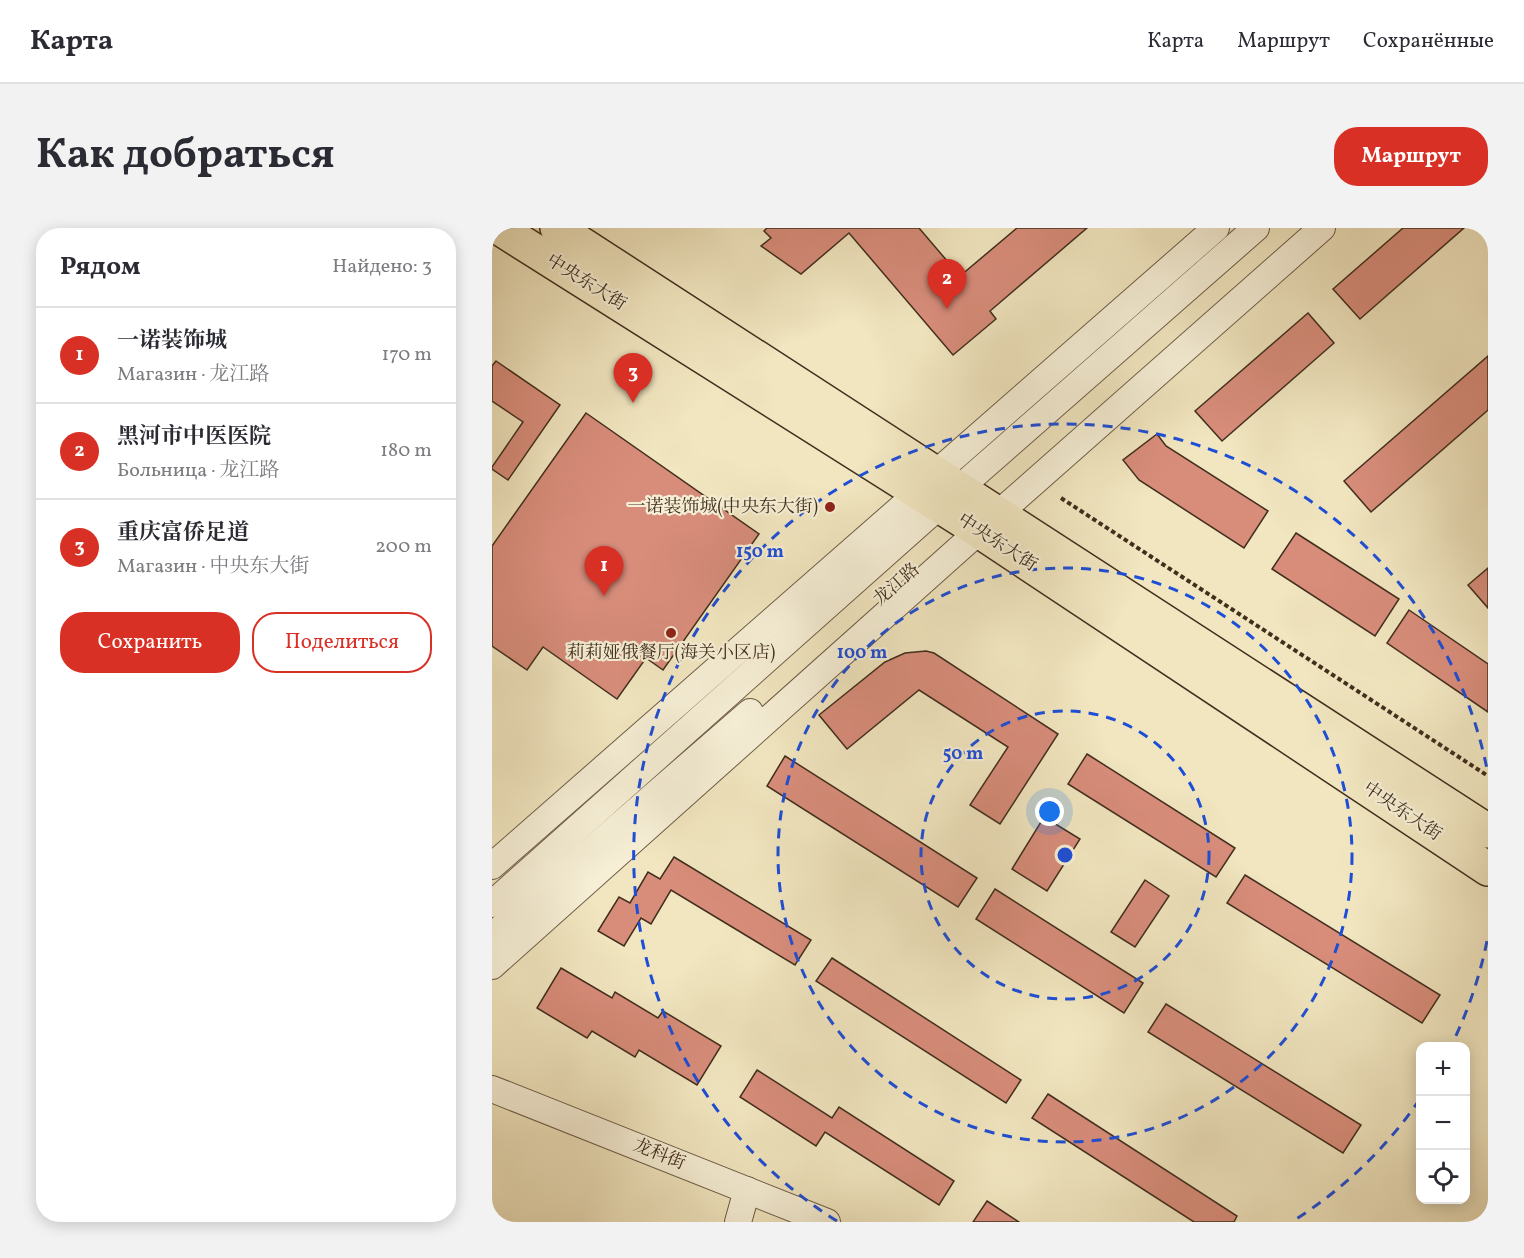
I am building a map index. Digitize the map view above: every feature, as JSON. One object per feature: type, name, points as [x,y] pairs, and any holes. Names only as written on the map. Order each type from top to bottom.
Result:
[{"type":"main road","name":"中央东大街","points":[[499,228],[983,519],[1488,869]]},
{"type":"main road","points":[[556,228],[938,490]]},
{"type":"main road","points":[[983,519],[1488,831]]},
{"type":"street","points":[[492,866],[938,490],[1216,228]]},
{"type":"street","name":"龙江路","points":[[492,904],[938,490],[1256,228]]},
{"type":"street","name":"龙江路","points":[[492,936],[983,519],[1296,228]]},
{"type":"street","points":[[492,966],[983,519],[1322,228]]},
{"type":"street","name":"龙科街","points":[[492,1089],[827,1222]]},
{"type":"street","points":[[738,1222],[747,1190]]},
{"type":"path","points":[[1061,498],[1488,776]]},
{"type":"building","points":[[767,228],[919,228],[960,276],[1017,228],[1087,228],[990,311],[996,319],[953,355],[849,233],[801,274],[761,246],[771,238],[764,231]]},
{"type":"building","points":[[1403,228],[1464,228],[1360,319],[1333,289]]},
{"type":"building","points":[[1308,313],[1334,343],[1222,441],[1195,411]]},
{"type":"building","points":[[1488,356],[1488,410],[1371,512],[1344,481]]},
{"type":"building","points":[[496,361],[560,405],[508,480],[492,467],[523,422],[492,401],[492,366]]},
{"type":"building","points":[[586,413],[759,534],[663,670],[646,658],[617,699],[543,647],[527,670],[492,646],[492,546]]},
{"type":"building","points":[[1157,434],[1166,446],[1268,511],[1244,548],[1139,480],[1123,460]]},
{"type":"building","points":[[1296,533],[1399,599],[1375,636],[1272,569]]},
{"type":"building","points":[[1488,568],[1488,608],[1468,585]]},
{"type":"building","points":[[1409,610],[1488,664],[1488,712],[1387,643]]},
{"type":"building","points":[[926,651],[934,653],[1058,734],[1000,824],[970,805],[1008,747],[919,690],[847,749],[819,715],[885,662],[905,653]]},
{"type":"building","points":[[1087,754],[1235,848],[1216,877],[1068,784]]},
{"type":"building","points":[[785,756],[977,878],[958,907],[767,786]]},
{"type":"building","points":[[1044,817],[1080,839],[1047,891],[1012,869]]},
{"type":"building","points":[[674,857],[811,940],[795,965],[671,890],[651,924],[641,918],[624,946],[598,931],[619,897],[630,903],[648,872],[660,879]]},
{"type":"building","points":[[1245,875],[1440,995],[1422,1023],[1227,903]]},
{"type":"building","points":[[1145,880],[1169,896],[1135,947],[1111,932]]},
{"type":"building","points":[[995,889],[1143,983],[1124,1013],[976,919]]},
{"type":"building","points":[[832,958],[1021,1080],[1006,1103],[816,981]]},
{"type":"building","points":[[561,968],[612,998],[615,992],[658,1018],[663,1011],[721,1046],[697,1085],[639,1050],[635,1057],[592,1031],[587,1038],[537,1008]]},
{"type":"building","points":[[1166,1004],[1361,1125],[1343,1153],[1148,1032]]},
{"type":"building","points":[[757,1070],[832,1118],[839,1107],[954,1181],[939,1205],[825,1132],[816,1146],[740,1097]]},
{"type":"building","points":[[1048,1094],[1237,1216],[1234,1222],[1194,1222],[1032,1118]]},
{"type":"building","points":[[987,1201],[1019,1222],[973,1222]]},
{"type":"place","name":"黑河市中医医院","points":[[947,309]]},
{"type":"place","name":"重庆富侨足道","points":[[633,403]]},
{"type":"place","name":"一诺装饰城(中央东大街)","points":[[830,507]]},
{"type":"place","name":"一诺装饰城","points":[[604,596]]},
{"type":"place","name":"莉莉娅俄餐厅(海关小区店)","points":[[671,633]]}]
